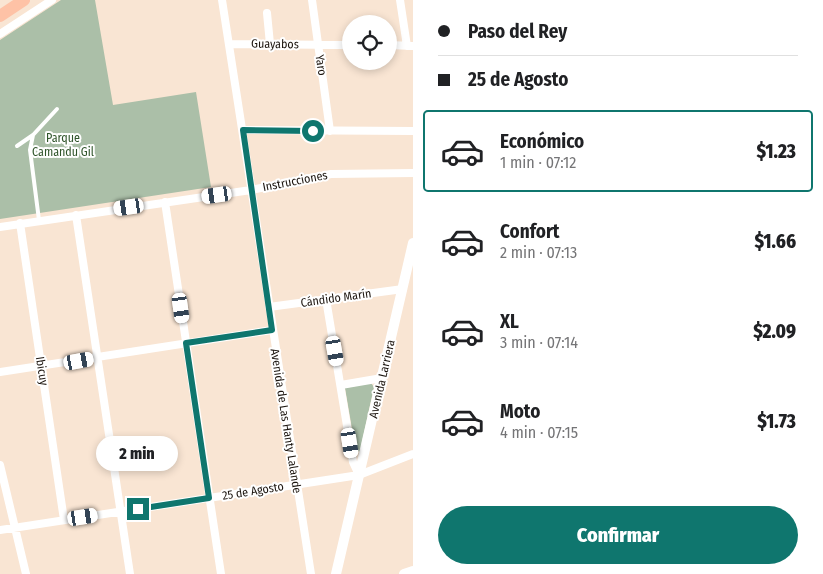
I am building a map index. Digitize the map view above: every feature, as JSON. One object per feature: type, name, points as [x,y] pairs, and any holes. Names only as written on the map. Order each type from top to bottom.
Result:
[{"type":"highway","points":[[0,16],[24,0]]},
{"type":"street","points":[[0,34],[52,0]]},
{"type":"street","name":"Avenida de Las Hanty Lalande","points":[[222,0],[311,574]]},
{"type":"street","name":"Yaro","points":[[312,0],[330,131]]},
{"type":"street","points":[[397,45],[410,46],[400,0]]},
{"type":"street","points":[[267,13],[270,44]]},
{"type":"street","name":"Guayabos","points":[[229,44],[342,45]]},
{"type":"street","points":[[243,130],[413,131]]},
{"type":"street","name":"Instrucciones","points":[[0,227],[251,190],[331,174],[413,173]]},
{"type":"street","points":[[165,202],[221,574]]},
{"type":"street","points":[[76,215],[130,574]]},
{"type":"street","name":"Ibicuy","points":[[20,223],[64,520]]},
{"type":"street","name":"Avenida Larriera","points":[[336,573],[403,289],[409,273],[413,244]]},
{"type":"street","name":"Cándido Marín","points":[[269,307],[403,289]]},
{"type":"street","points":[[326,299],[353,462],[360,475]]},
{"type":"street","points":[[0,372],[272,330]]},
{"type":"street","points":[[340,385],[382,378]]},
{"type":"street","name":"25 de Agosto","points":[[0,530],[360,475],[413,454]]},
{"type":"street","points":[[0,465],[26,574]]},
{"type":"street","points":[[404,574],[413,571]]},
{"type":"lane","points":[[17,146],[33,135],[57,109]]},
{"type":"lane","points":[[33,135],[30,150],[39,220]]},
{"type":"green space","name":"Parque Camandu Gil","points":[[61,0],[95,0],[113,105],[196,92],[211,187],[0,219],[0,40]]},
{"type":"green space","points":[[371,383],[374,387],[360,451],[356,452],[345,388]]},
{"type":"route","points":[[138,509],[209,498],[186,343],[272,330],[243,130],[313,131]]}]
